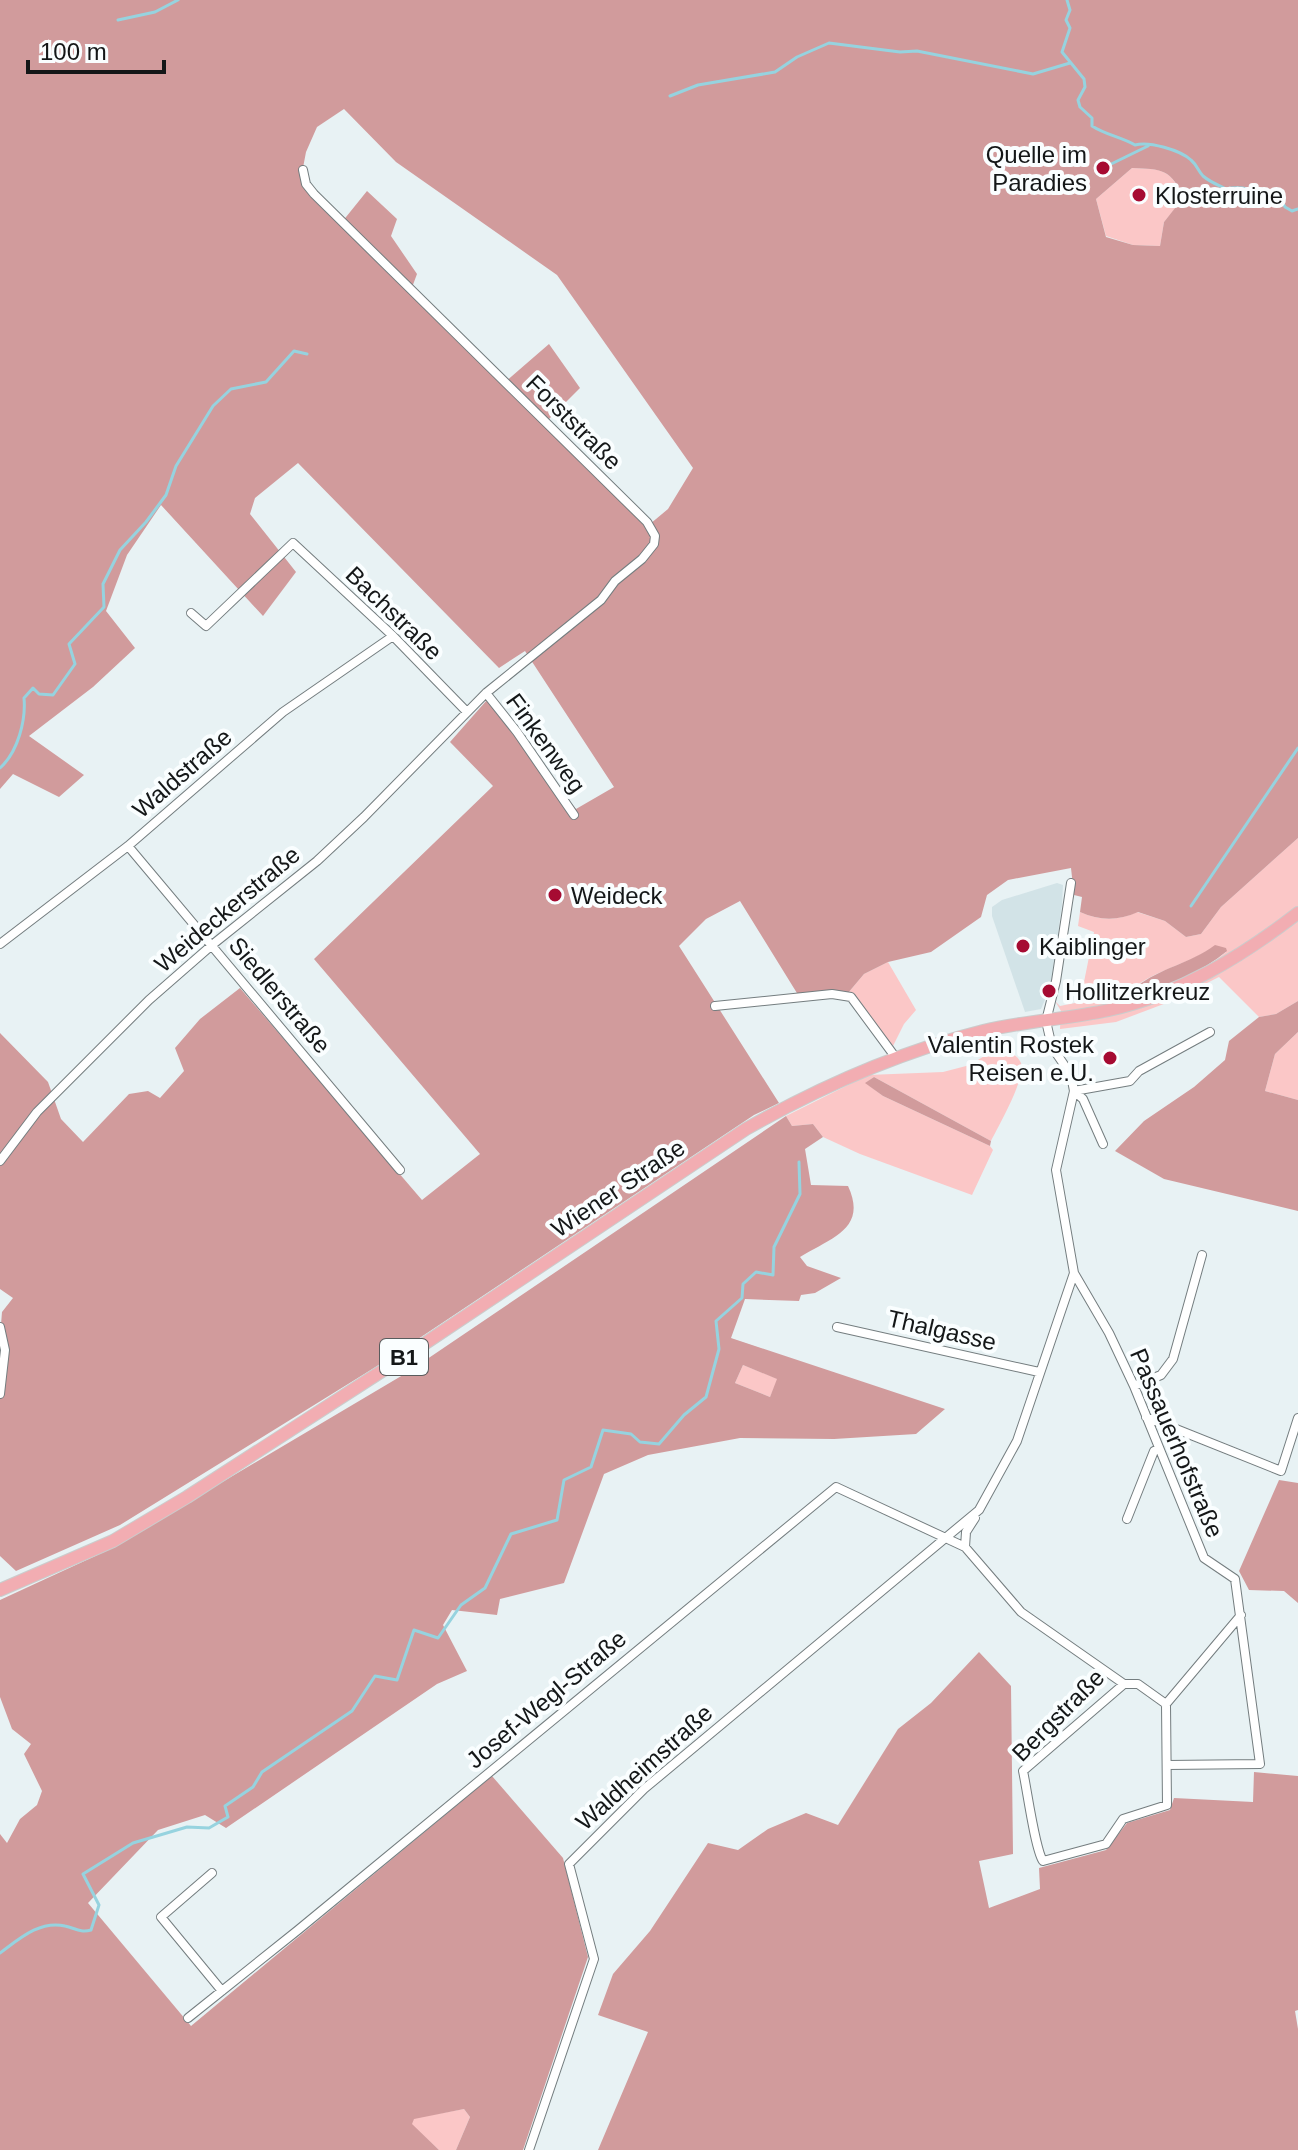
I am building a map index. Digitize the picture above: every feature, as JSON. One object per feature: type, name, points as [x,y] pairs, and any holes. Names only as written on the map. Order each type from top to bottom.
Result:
[{"type":"main road","name":"Wiener Straße","points":[[0,1590],[81,1556],[133,1529],[233,1468],[746,1129],[790,1104],[896,1058],[984,1031],[1106,1011],[1172,990],[1236,957],[1298,913]]},
{"type":"street","name":"Forststraße","points":[[303,170],[306,184],[314,194],[647,522],[655,536],[654,544],[642,559],[615,581],[584,616],[486,693]]},
{"type":"street","name":"Bachstraße","points":[[191,613],[206,626],[293,543],[393,636],[467,712]]},
{"type":"street","name":"Waldstraße","points":[[0,944],[128,846],[283,712],[393,636]]},
{"type":"street","name":"Weideckerstraße","points":[[0,1161],[37,1112],[149,1000],[317,861],[486,693]]},
{"type":"street","name":"Finkenweg","points":[[486,693],[574,815]]},
{"type":"street","name":"Siedlerstraße","points":[[128,846],[400,1170]]},
{"type":"street","points":[[1071,883],[1056,981],[1046,1021],[1052,1047],[1071,1075],[1074,1091],[1083,1099],[1103,1144]]},
{"type":"street","points":[[715,1006],[832,994],[851,997],[896,1058]]},
{"type":"street","points":[[1074,1091],[1130,1081],[1139,1071],[1210,1032]]},
{"type":"street","name":"Waldheimstraße","points":[[965,1547],[966,1532],[1017,1441],[1074,1273],[1056,1170],[1074,1091]]},
{"type":"street","points":[[1134,1386],[1161,1375],[1173,1359],[1202,1255]]},
{"type":"street","name":"Passauerhofstraße","points":[[1074,1273],[1109,1333],[1134,1386],[1204,1558],[1235,1579],[1260,1764],[1167,1765]]},
{"type":"street","points":[[0,1327],[5,1350],[0,1394]]},
{"type":"street","name":"Thalgasse","points":[[837,1327],[1039,1372]]},
{"type":"street","points":[[1146,1417],[1281,1471],[1298,1418]]},
{"type":"street","points":[[1127,1519],[1154,1451],[1158,1449]]},
{"type":"street","name":"Josef-Wegl-Straße","points":[[188,2018],[836,1487],[946,1538]]},
{"type":"street","name":"Waldheimstraße","points":[[529,2150],[594,1959],[569,1864],[644,1789],[979,1510]]},
{"type":"street","name":"Bergstraße","points":[[946,1538],[965,1547],[1021,1612],[1124,1684],[1023,1771],[1038,1839],[1038,1853],[1043,1861],[1106,1844],[1123,1819],[1167,1805],[1167,1765]]},
{"type":"street","points":[[1167,1765],[1166,1704],[1241,1615]]},
{"type":"street","points":[[1124,1684],[1138,1684],[1166,1704]]},
{"type":"street","points":[[212,1873],[161,1917],[222,1991]]},
{"type":"shaded area","points":[[0,0],[1298,0],[1298,838],[1221,907],[1201,934],[1186,937],[1165,921],[1138,912],[1109,919],[1080,912],[1082,897],[1074,895],[1071,868],[1008,880],[987,895],[981,917],[931,952],[888,962],[864,974],[848,993],[800,998],[740,901],[706,919],[679,946],[779,1103],[754,1115],[382,1363],[120,1525],[16,1571],[0,1556],[0,1337],[2,1312],[13,1298],[0,1289],[0,1033],[48,1082],[61,1119],[83,1142],[129,1094],[148,1091],[160,1098],[184,1071],[175,1048],[200,1019],[240,988],[422,1200],[480,1154],[314,959],[493,786],[450,742],[487,700],[576,809],[614,787],[525,651],[499,668],[298,463],[255,498],[250,514],[296,572],[263,616],[161,505],[127,555],[106,611],[135,648],[93,687],[29,736],[84,775],[59,797],[13,774],[0,789]],"holes":[[[344,109],[396,162],[557,275],[693,468],[668,509],[650,524],[546,422],[580,388],[549,344],[505,382],[411,290],[417,274],[391,236],[397,219],[367,191],[342,222],[308,188],[302,173],[306,152],[317,127]],[[1132,168],[1164,172],[1174,181],[1183,198],[1164,222],[1160,246],[1133,245],[1106,237],[1096,199]]]},
{"type":"shaded area","points":[[1132,168],[1158,170],[1170,176],[1183,199],[1164,222],[1160,246],[1133,245],[1106,236],[1096,199]]},
{"type":"shaded area","points":[[1298,838],[1298,1001],[1276,1014],[1259,1017],[1219,977],[1169,1002],[1116,1022],[1060,1029],[1061,1011],[1055,1001],[1060,1006],[1080,1002],[1094,932],[1078,926],[1080,912],[1109,919],[1137,912],[1165,921],[1186,937],[1201,934],[1221,907]],"holes":[[[1215,946],[1226,952],[1196,972],[1162,986],[1140,994],[1136,986]]]},
{"type":"shaded area","points":[[1057,883],[1063,885],[1062,905],[1050,988],[1041,1009],[1025,1012],[992,916],[992,907],[1002,900]]},
{"type":"shaded area","points":[[1215,945],[1227,951],[1174,982],[1140,994],[1136,987],[1145,980]]},
{"type":"shaded area","points":[[888,962],[916,1010],[904,1024],[893,1046],[848,993],[864,974]]},
{"type":"shaded area","points":[[1298,1001],[1298,1032],[1275,1054],[1265,1091],[1298,1100],[1298,1211],[1164,1179],[1115,1151],[1144,1121],[1194,1087],[1225,1060],[1229,1041],[1259,1017],[1276,1014]]},
{"type":"shaded area","points":[[1298,1032],[1298,1100],[1265,1091],[1275,1054]]},
{"type":"shaded area","points":[[1000,1050],[1017,1057],[1021,1070],[1011,1102],[991,1141],[874,1077],[866,1083],[883,1096],[990,1146],[993,1150],[972,1195],[860,1154],[823,1137],[813,1124],[792,1126],[786,1116],[868,1075],[943,1072],[970,1065]]},
{"type":"shaded area","points":[[874,1077],[991,1141],[990,1146],[883,1096],[865,1083]]},
{"type":"shaded area","points":[[786,1116],[792,1126],[813,1124],[823,1137],[805,1149],[811,1185],[848,1186],[853,1201],[850,1222],[834,1238],[800,1257],[807,1266],[841,1278],[815,1293],[801,1295],[799,1301],[745,1299],[731,1338],[945,1409],[916,1434],[834,1439],[740,1438],[648,1455],[604,1474],[564,1583],[500,1599],[497,1615],[452,1610],[443,1625],[467,1671],[437,1684],[226,1828],[205,1815],[158,1830],[88,1903],[191,2026],[492,1776],[563,1858],[588,1957],[523,2150],[456,2150],[470,2117],[464,2109],[414,2119],[412,2124],[439,2150],[0,2150],[0,1834],[7,1843],[20,1819],[37,1805],[42,1791],[24,1754],[31,1744],[12,1729],[0,1697],[0,1600],[106,1551],[408,1372]],"holes":[[[743,1365],[777,1379],[770,1397],[735,1383]]]},
{"type":"shaded area","points":[[743,1365],[778,1379],[770,1397],[735,1383]]},
{"type":"shaded area","points":[[1279,1480],[1298,1483],[1298,1603],[1284,1591],[1249,1590],[1239,1571]]},
{"type":"shaded area","points":[[979,1652],[1011,1686],[1013,1854],[979,1861],[989,1908],[1040,1889],[1039,1868],[1106,1850],[1127,1823],[1170,1810],[1174,1798],[1253,1802],[1254,1772],[1298,1776],[1298,2010],[1295,2011],[1298,2029],[1298,2150],[598,2150],[648,2032],[598,2015],[613,1974],[650,1931],[708,1843],[738,1850],[768,1829],[806,1813],[838,1825],[898,1729],[931,1703]]},
{"type":"shaded area","points":[[464,2109],[470,2117],[456,2150],[439,2150],[411,2124],[414,2118]]},
{"type":"waterway","points":[[118,20],[155,12],[178,0]]},
{"type":"waterway","points":[[1067,0],[1070,10],[1066,20],[1070,28],[1062,52],[1084,79],[1085,87],[1078,100],[1080,107],[1092,118],[1092,126],[1135,145],[1156,145],[1180,153],[1193,162],[1206,178],[1226,189],[1254,190],[1281,200],[1292,211],[1298,209]]},
{"type":"waterway","points":[[670,96],[698,85],[775,72],[797,57],[829,43],[900,52],[917,51],[1033,74],[1070,63]]},
{"type":"waterway","points":[[1103,168],[1148,146]]},
{"type":"waterway","points":[[0,768],[12,753],[20,735],[24,698],[33,688],[39,694],[53,695],[75,664],[69,644],[104,607],[103,584],[120,550],[166,495],[176,466],[213,406],[231,389],[266,382],[294,351],[307,354]]},
{"type":"waterway","points":[[1191,906],[1298,748]]},
{"type":"waterway","points":[[0,1953],[38,1928],[56,1925],[81,1931],[91,1930],[99,1905],[83,1874],[133,1843],[187,1827],[209,1828],[228,1817],[225,1806],[253,1787],[262,1772],[352,1711],[375,1676],[397,1680],[414,1630],[438,1638],[461,1605],[485,1588],[511,1534],[557,1520],[564,1480],[591,1467],[603,1430],[631,1434],[640,1442],[659,1444],[684,1415],[706,1397],[719,1349],[716,1321],[742,1298],[743,1284],[756,1272],[773,1275],[774,1247],[800,1194],[799,1162]]},
{"type":"place","name":"Quelle im Paradies","points":[[1103,168]]},
{"type":"place","name":"Klosterruine","points":[[1139,195]]},
{"type":"place","name":"Weideck","points":[[555,895]]},
{"type":"place","name":"Kaiblinger","points":[[1023,946]]},
{"type":"place","name":"Hollitzerkreuz","points":[[1049,991]]},
{"type":"place","name":"Valentin Rostek Reisen e.U.","points":[[1110,1058]]}]
